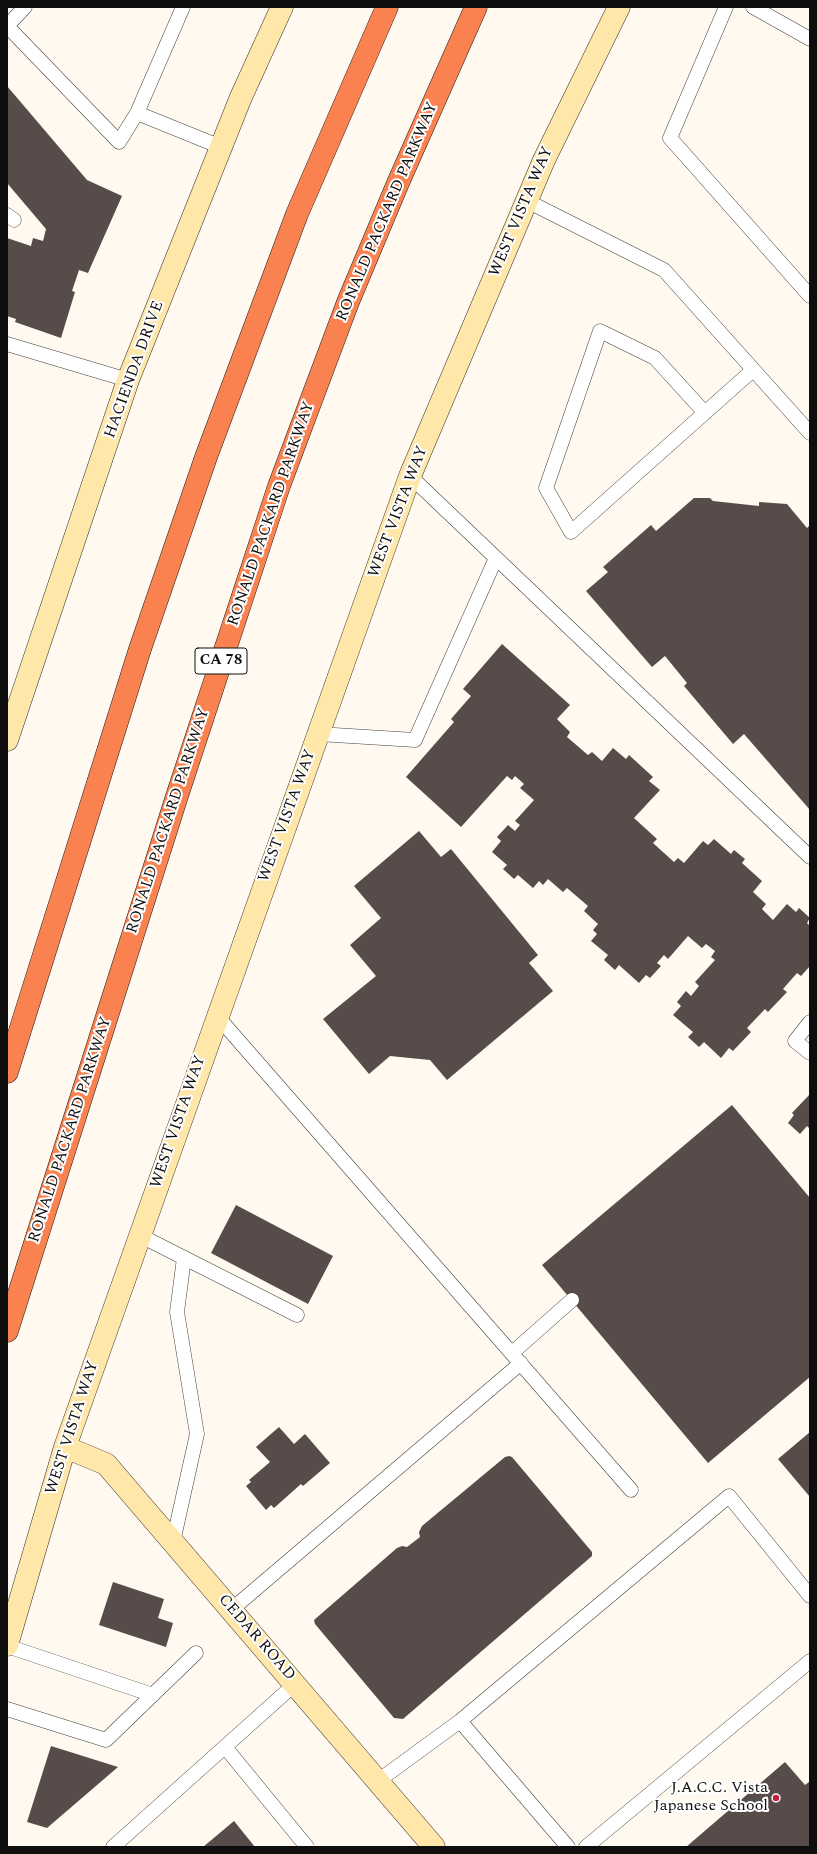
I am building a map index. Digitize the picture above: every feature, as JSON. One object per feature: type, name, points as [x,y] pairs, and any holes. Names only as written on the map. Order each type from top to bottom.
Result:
[{"type":"highway","points":[[7,1072],[140,649],[206,457],[297,214],[388,7]]},
{"type":"highway","name":"RONALD PACKARD PARKWAY","points":[[7,1331],[174,803],[279,486],[348,302],[398,183],[476,7]]},
{"type":"main road","name":"HACIENDA DRIVE","points":[[7,740],[128,380],[241,97],[282,7]]},
{"type":"main road","name":"WEST VISTA WAY","points":[[7,1646],[65,1447],[139,1235],[410,476],[544,160],[619,7]]},
{"type":"main road","name":"CEDAR ROAD","points":[[65,1447],[106,1464],[378,1781],[429,1845]]},
{"type":"lane","points":[[25,7],[7,26],[120,142],[137,113],[183,7]]},
{"type":"lane","points":[[726,7],[670,138],[810,296]]},
{"type":"lane","points":[[753,7],[810,39]]},
{"type":"lane","points":[[137,113],[221,147]]},
{"type":"lane","points":[[527,201],[664,270],[810,433]]},
{"type":"lane","points":[[705,413],[655,358],[600,331],[546,488],[571,532],[705,413],[753,370]]},
{"type":"lane","points":[[7,344],[128,380]]},
{"type":"lane","points":[[410,476],[810,857]]},
{"type":"lane","points":[[318,734],[415,740],[496,558]]},
{"type":"lane","points":[[217,1016],[631,1490]]},
{"type":"lane","points":[[810,1022],[795,1041],[810,1053]]},
{"type":"lane","points":[[139,1235],[297,1315]]},
{"type":"lane","points":[[173,1542],[197,1434],[177,1312],[184,1258]]},
{"type":"lane","points":[[231,1610],[516,1358],[572,1300]]},
{"type":"lane","points":[[378,1781],[460,1721],[729,1496],[810,1596]]},
{"type":"lane","points":[[7,1646],[153,1695]]},
{"type":"lane","points":[[7,1710],[106,1740],[196,1653]]},
{"type":"lane","points":[[586,1847],[810,1661]]},
{"type":"lane","points":[[113,1847],[295,1684]]},
{"type":"lane","points":[[460,1721],[568,1847]]},
{"type":"lane","points":[[225,1747],[307,1847]]},
{"type":"building","points":[[7,86],[87,180],[122,196],[88,273],[79,270],[72,291],[75,292],[61,338],[15,322],[16,319],[7,316],[7,238],[31,246],[33,238],[43,241],[46,229],[7,183]]},
{"type":"building","points":[[694,498],[710,498],[713,501],[759,506],[759,502],[787,504],[807,528],[810,525],[810,810],[744,734],[733,744],[684,686],[687,683],[665,656],[652,667],[586,591],[608,572],[603,567],[651,525],[656,531]]},
{"type":"building","points":[[502,644],[570,705],[557,719],[570,732],[567,737],[588,755],[592,752],[602,761],[613,748],[626,759],[629,755],[653,777],[649,781],[660,790],[634,818],[657,839],[653,843],[674,862],[678,858],[684,863],[703,841],[708,845],[714,839],[731,854],[734,850],[745,859],[742,863],[762,881],[753,892],[766,904],[762,909],[773,920],[787,904],[796,912],[799,908],[810,918],[807,923],[810,926],[810,966],[801,976],[797,973],[783,989],[787,992],[768,1012],[765,1009],[747,1028],[751,1032],[733,1051],[729,1048],[721,1058],[704,1042],[699,1047],[688,1037],[693,1032],[673,1015],[681,1006],[677,1002],[686,991],[691,996],[699,986],[695,982],[715,960],[711,957],[715,951],[706,944],[702,948],[688,936],[668,959],[664,955],[657,963],[661,966],[650,978],[646,975],[639,983],[619,965],[615,970],[604,960],[608,955],[591,941],[597,934],[593,930],[598,924],[584,911],[588,906],[567,888],[563,892],[548,879],[543,885],[539,881],[533,888],[518,875],[514,879],[503,869],[507,865],[492,852],[501,841],[497,837],[508,825],[515,831],[520,825],[515,821],[534,800],[520,788],[524,784],[515,776],[512,780],[507,776],[461,827],[406,777],[454,722],[451,719],[471,696],[463,689]]},
{"type":"building","points":[[419,831],[441,857],[451,849],[538,955],[529,963],[553,991],[447,1080],[430,1060],[390,1056],[369,1074],[323,1019],[376,976],[350,945],[381,918],[354,886]]},
{"type":"building","points":[[810,1094],[810,1129],[807,1126],[800,1134],[788,1123],[794,1115],[792,1113]]},
{"type":"building","points":[[732,1105],[810,1198],[810,1377],[708,1463],[542,1265]]},
{"type":"building","points":[[236,1205],[333,1256],[308,1304],[211,1253]]},
{"type":"building","points":[[279,1427],[294,1444],[305,1434],[330,1463],[303,1486],[301,1484],[274,1508],[271,1505],[266,1510],[246,1486],[251,1482],[249,1480],[270,1462],[256,1447]]},
{"type":"building","points":[[810,1432],[810,1497],[778,1459]]},
{"type":"building","points":[[505,1457],[512,1457],[592,1552],[592,1556],[403,1719],[394,1718],[315,1624],[314,1620],[397,1548],[402,1546],[407,1547],[420,1537],[419,1532],[422,1526]]},
{"type":"building","points":[[113,1582],[164,1599],[158,1618],[173,1623],[166,1647],[99,1625]]},
{"type":"building","points":[[51,1746],[118,1767],[47,1828],[27,1822]]},
{"type":"building","name":"J.A.C.C. Vista Japanese School","points":[[785,1762],[805,1785],[809,1782],[810,1784],[810,1847],[686,1847]]},
{"type":"building","points":[[234,1821],[255,1847],[203,1847]]},
{"type":"place","name":"J.A.C.C. Vista Japanese School","points":[[776,1798]]}]
